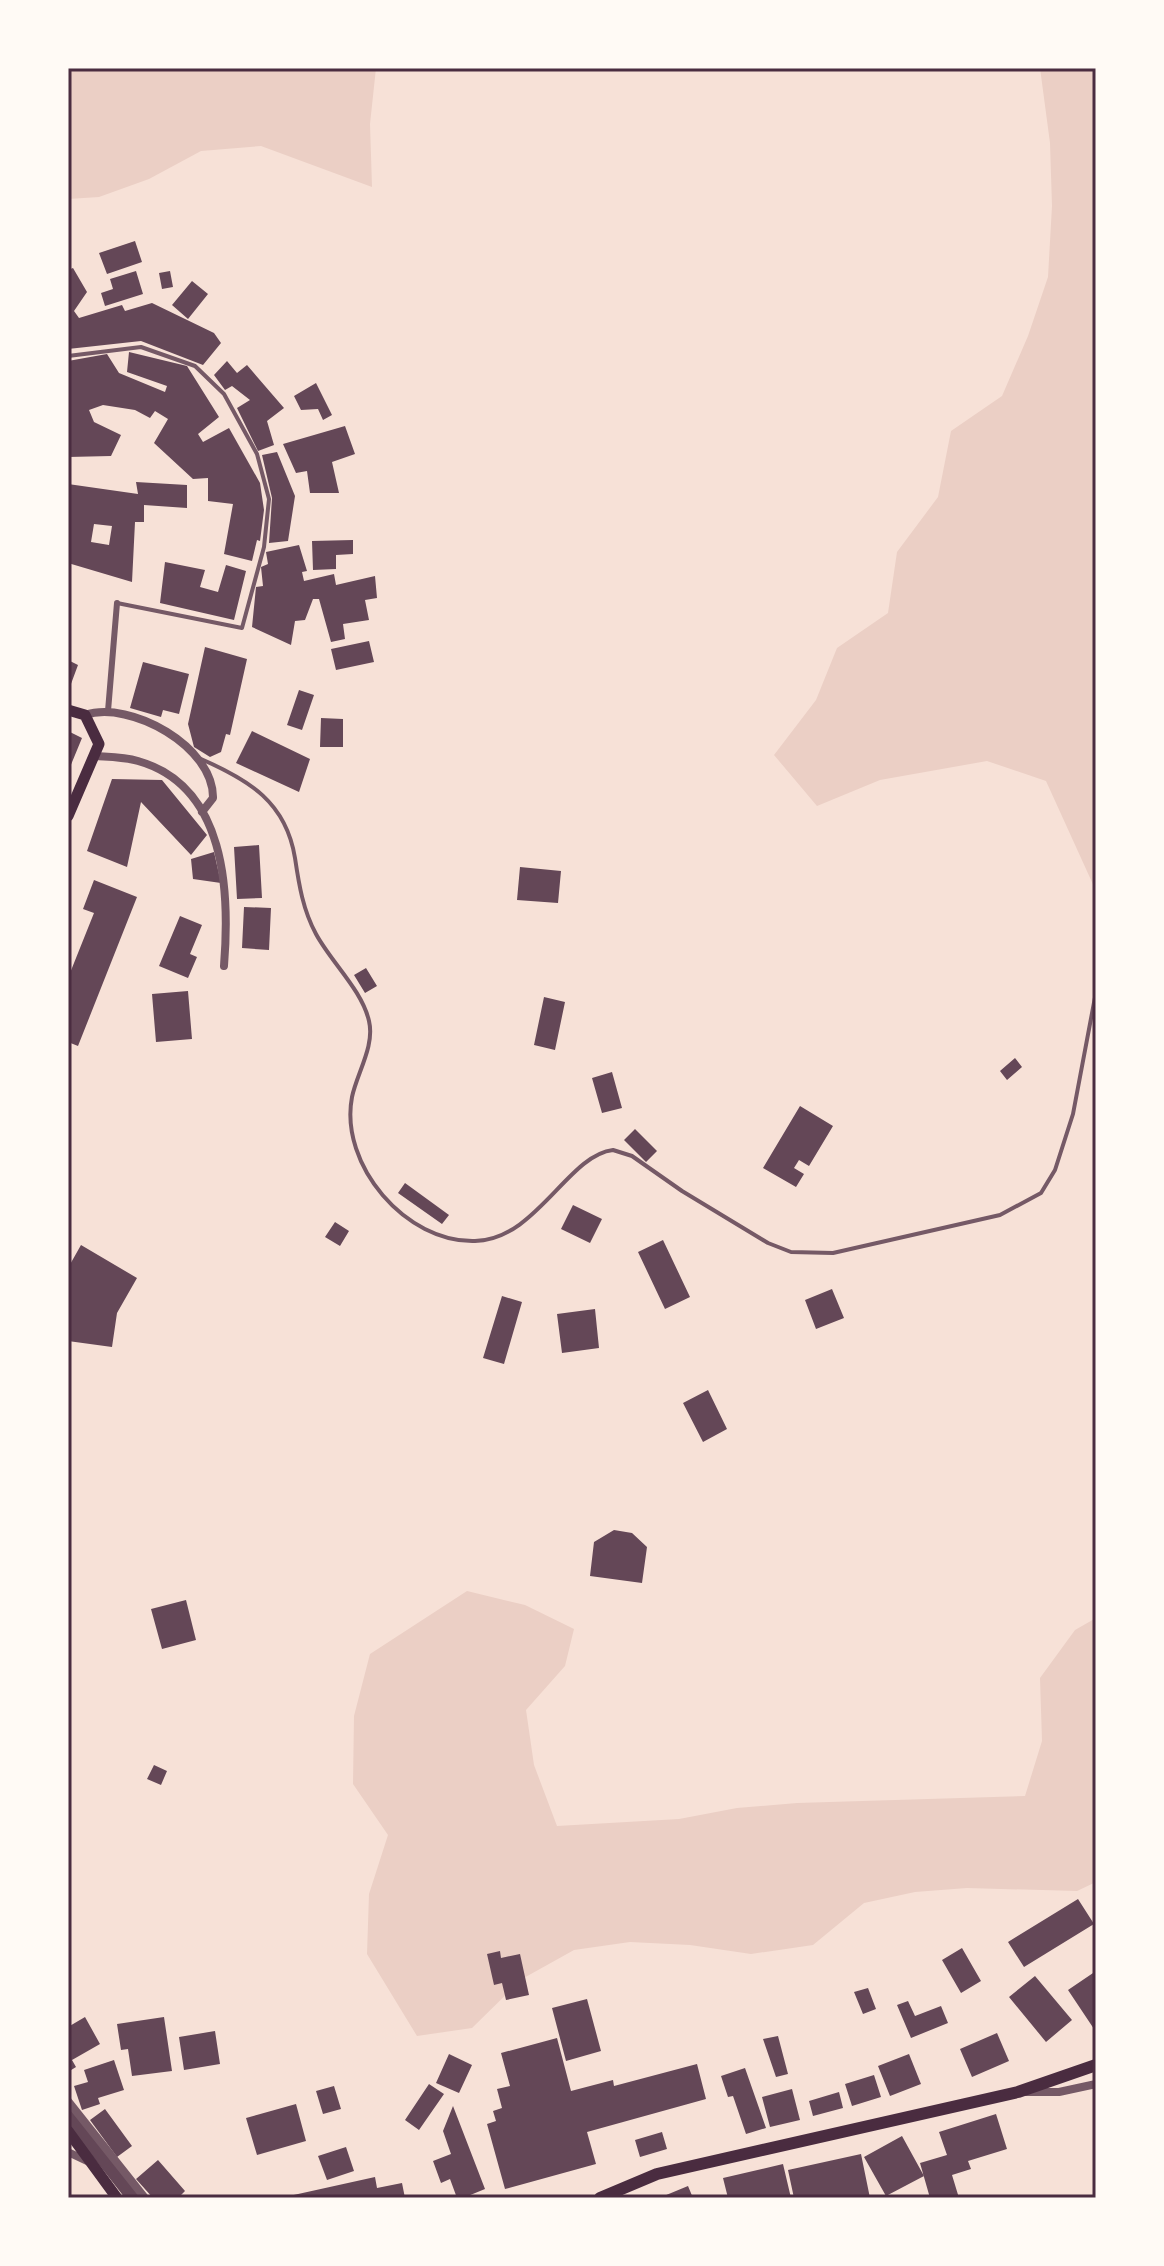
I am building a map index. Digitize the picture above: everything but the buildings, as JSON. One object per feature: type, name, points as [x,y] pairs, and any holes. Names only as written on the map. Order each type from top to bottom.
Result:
[{"type":"main road","points":[[68,710],[85,715],[98,737],[95,756],[68,816]]},
{"type":"main road","points":[[600,2198],[657,2174],[1018,2092],[1096,2065]]},
{"type":"main road","points":[[68,2131],[117,2198]]},
{"type":"street","points":[[108,711],[117,603]]},
{"type":"street","points":[[85,715],[108,711],[148,720],[192,755],[210,777],[214,789],[211,803],[202,812]]},
{"type":"street","points":[[95,756],[129,758],[155,767],[182,785],[202,812],[217,841],[223,863],[226,922],[224,966]]},
{"type":"street","points":[[1018,2092],[1059,2092],[1096,2084]]},
{"type":"street","points":[[68,2101],[145,2198]]},
{"type":"street","points":[[68,2152],[91,2164]]},
{"type":"lane","points":[[68,356],[141,347],[195,366],[224,394],[257,454],[267,488],[264,547],[242,628],[117,603]]},
{"type":"lane","points":[[192,755],[253,784],[280,814],[292,842],[298,883],[309,919],[371,1025],[352,1097],[350,1123],[355,1146],[366,1171],[389,1202],[422,1227],[440,1235],[476,1241],[510,1231],[590,1160],[613,1150],[632,1156],[682,1191],[768,1243],[791,1252],[833,1253],[1000,1215],[1041,1193],[1055,1170],[1073,1114],[1096,992]]},
{"type":"shaded area","points":[[68,68],[376,68],[370,124],[372,187],[261,146],[201,151],[149,179],[99,197],[68,199]]},
{"type":"shaded area","points":[[1040,68],[1096,68],[1096,891],[1046,781],[987,761],[880,780],[817,806],[774,755],[816,700],[837,648],[888,613],[897,552],[938,497],[951,431],[1002,396],[1028,336],[1048,277],[1052,206],[1050,143]]},
{"type":"shaded area","points":[[467,1591],[525,1605],[574,1629],[565,1666],[526,1710],[534,1765],[557,1826],[679,1819],[737,1808],[797,1803],[1025,1796],[1042,1741],[1040,1678],[1075,1630],[1096,1618],[1096,1882],[1077,1891],[967,1888],[915,1892],[864,1903],[813,1945],[751,1954],[690,1945],[630,1942],[574,1950],[522,1979],[472,2028],[417,2036],[367,1954],[369,1894],[388,1835],[353,1784],[354,1716],[370,1654]]}]
